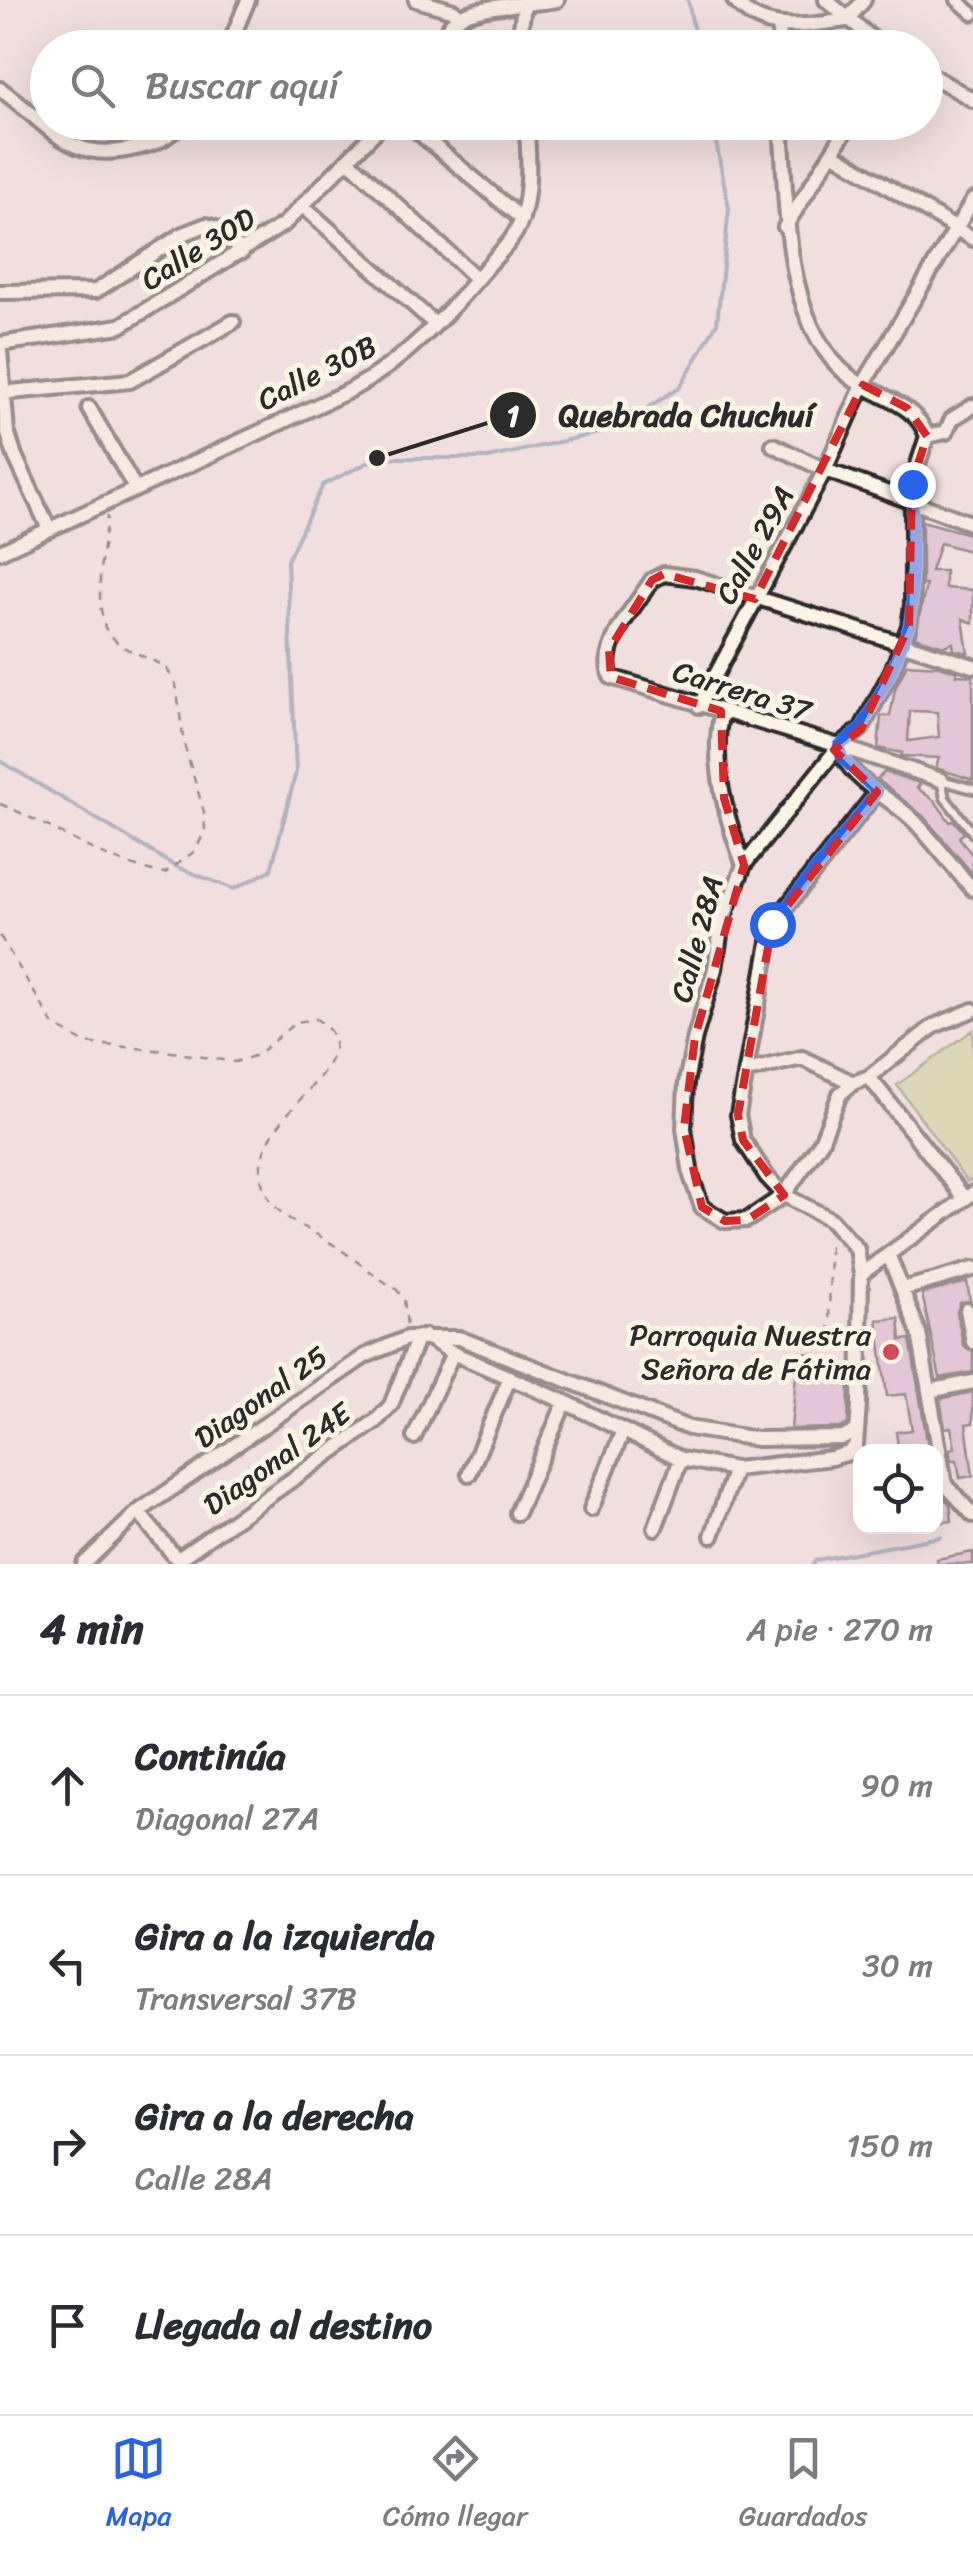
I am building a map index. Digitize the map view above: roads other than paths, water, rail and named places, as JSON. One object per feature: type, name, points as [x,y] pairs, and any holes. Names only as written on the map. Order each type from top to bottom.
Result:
[{"type":"street","points":[[236,30],[248,0]]},
{"type":"street","points":[[416,0],[454,11],[459,17]]},
{"type":"street","points":[[448,30],[459,17],[484,10],[558,0]]},
{"type":"street","points":[[734,0],[742,10],[780,27],[847,20],[864,0]]},
{"type":"street","points":[[826,0],[860,30]]},
{"type":"street","points":[[956,0],[973,14]]},
{"type":"street","points":[[521,30],[524,6]]},
{"type":"street","points":[[943,81],[971,95]]},
{"type":"street","points":[[0,89],[30,114]]},
{"type":"street","points":[[63,140],[91,153],[110,155],[164,140]]},
{"type":"street","name":"Calle 30D","points":[[0,348],[120,326],[242,252],[304,208],[368,140]]},
{"type":"street","points":[[428,140],[522,219]]},
{"type":"street","points":[[522,219],[525,140]]},
{"type":"street","points":[[782,140],[785,227],[798,286],[818,339],[834,362],[862,385],[907,408],[921,420],[927,436],[946,432],[952,419],[973,406]]},
{"type":"street","points":[[785,227],[841,140]]},
{"type":"street","points":[[834,154],[973,238]]},
{"type":"street","points":[[349,161],[477,280]]},
{"type":"street","name":"Calle 29A","points":[[698,706],[825,470],[862,385],[973,200]]},
{"type":"street","points":[[304,208],[435,324]]},
{"type":"street","name":"Calle 30B","points":[[0,552],[380,375],[410,350],[477,280],[515,234],[522,219]]},
{"type":"street","points":[[0,292],[96,290],[195,227],[206,225],[219,229],[242,252]]},
{"type":"street","points":[[2,393],[130,381],[233,322]]},
{"type":"street","points":[[0,348],[7,430],[49,529]]},
{"type":"street","points":[[89,408],[135,488]]},
{"type":"street","name":"Calle 28A","points":[[784,1195],[747,1220],[724,1222],[702,1207],[691,1176],[684,1128],[686,1083],[715,969],[722,921],[744,865],[839,746],[861,728],[902,645],[912,605],[912,484],[927,436]]},
{"type":"street","points":[[774,444],[825,470],[973,524]]},
{"type":"street","name":"Carrera 37","points":[[755,599],[695,578],[664,574],[652,580],[609,650],[606,664],[611,677],[941,780]]},
{"type":"street","points":[[755,599],[973,666]]},
{"type":"street","points":[[722,711],[718,748],[724,798],[744,865]]},
{"type":"street","points":[[839,746],[842,758],[915,821],[973,889]]},
{"type":"street","points":[[417,1337],[510,1376],[681,1458],[735,1469],[832,1458],[849,1453],[856,1445],[861,1274],[857,1249],[830,1218],[784,1195],[766,1177],[743,1140],[738,1115],[772,924],[877,792]]},
{"type":"street","points":[[784,1195],[820,1142],[840,1094],[852,1083],[869,1078],[934,1026],[973,1010]]},
{"type":"street","points":[[747,1072],[802,1058],[852,1083]]},
{"type":"street","points":[[861,1274],[969,1196],[869,1078]]},
{"type":"street","points":[[889,1256],[919,1332],[945,1484],[973,1514]]},
{"type":"street","points":[[904,1289],[973,1268]]},
{"type":"street","points":[[967,1310],[973,1342]]},
{"type":"street","points":[[417,1337],[475,1341],[689,1428],[757,1440],[843,1438],[856,1432]]},
{"type":"street","name":"Diagonal 25","points":[[84,1564],[138,1512],[365,1356],[417,1337]]},
{"type":"street","name":"Diagonal 24E","points":[[179,1562],[376,1421],[391,1406],[417,1337]]},
{"type":"street","points":[[414,1436],[453,1354]]},
{"type":"street","points":[[469,1474],[510,1376]]},
{"type":"street","points":[[929,1391],[973,1382]]},
{"type":"street","points":[[516,1513],[565,1402]]},
{"type":"street","points":[[591,1509],[623,1431]]},
{"type":"street","points":[[655,1528],[681,1458]]},
{"type":"street","points":[[712,1536],[735,1469]]},
{"type":"street","points":[[138,1512],[179,1562]]},
{"type":"lane","name":"Carrera 37","points":[[941,780],[973,789]]},
{"type":"lane","points":[[941,780],[946,798],[973,833]]},
{"type":"waterway","points":[[688,0],[694,30]]},
{"type":"waterway","points":[[0,761],[177,867],[234,889],[271,870],[296,772],[287,561],[323,485],[377,458],[488,458],[616,429],[680,387],[717,323],[729,208],[716,140]]},
{"type":"waterway","points":[[813,1564],[816,1560],[941,1537]]},
{"type":"place","name":"Quebrada Chuchuí","points":[[377,458]]},
{"type":"place","name":"Parroquia Nuestra Señora de Fátima","points":[[891,1352]]}]
